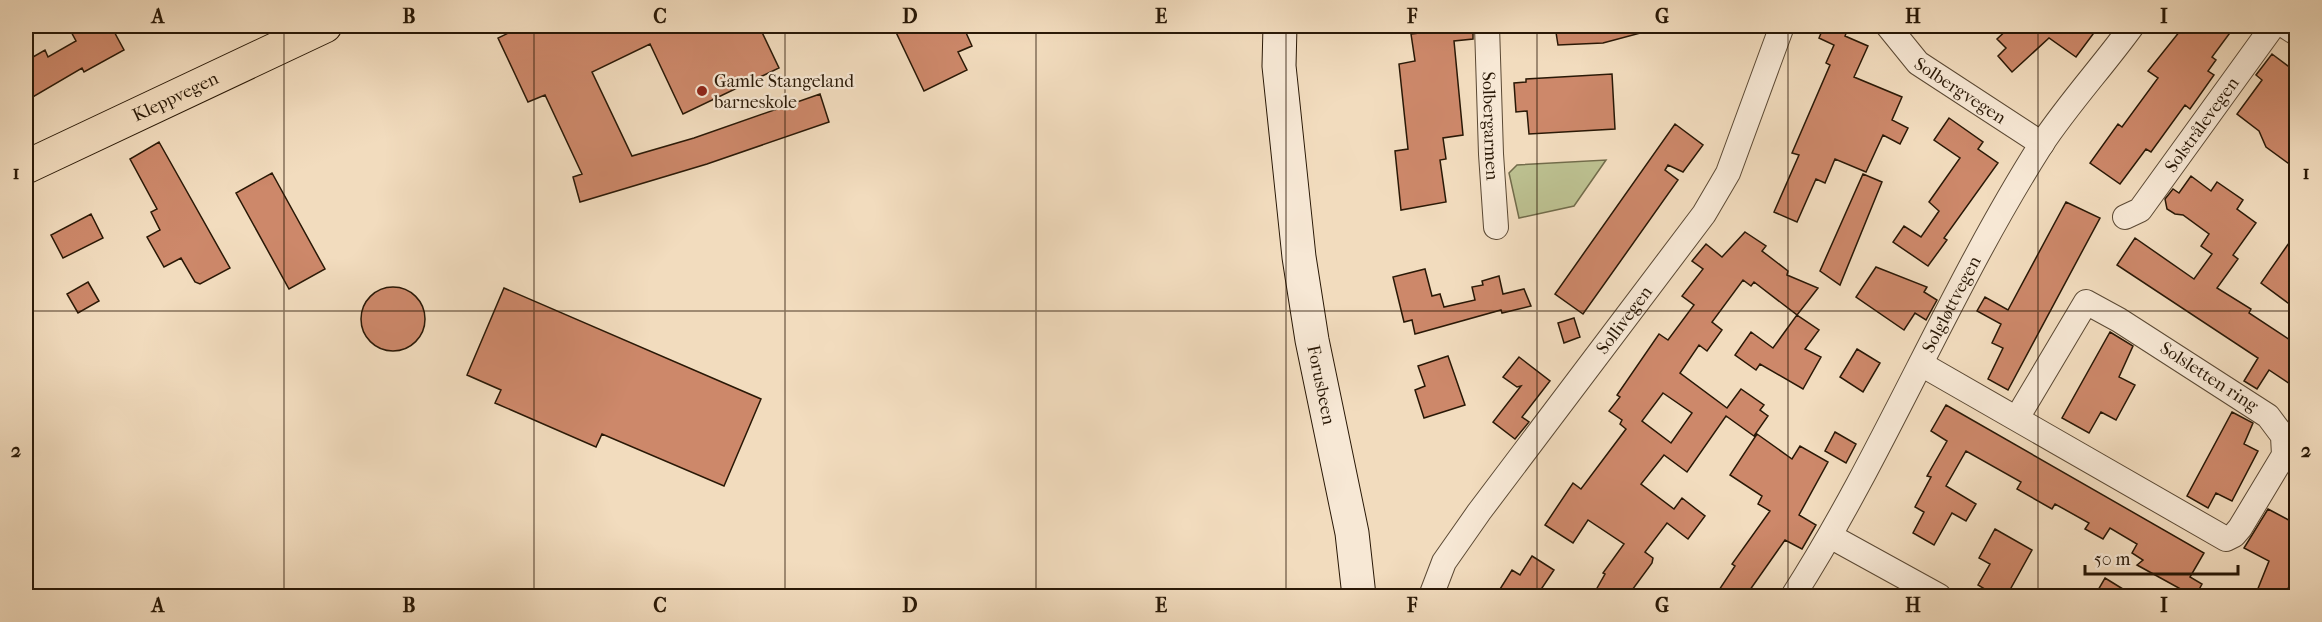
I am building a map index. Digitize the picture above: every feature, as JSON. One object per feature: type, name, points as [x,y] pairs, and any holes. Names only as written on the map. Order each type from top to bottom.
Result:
[{"type":"main road","name":"Kleppvegen","points":[[26,167],[325,26]]},
{"type":"main road","name":"Forusbeen","points":[[1280,26],[1279,66],[1299,257],[1312,340],[1352,533],[1359,597]]},
{"type":"main road","name":"Forusbeen","points":[[1291,172],[1298,26]]},
{"type":"street","name":"Solbergarmen","points":[[1487,26],[1496,227]]},
{"type":"street","name":"Sollivegen","points":[[1431,597],[1444,562],[1479,512],[1704,214],[1728,173],[1782,26]]},
{"type":"street","name":"Solbergvegen","points":[[1888,26],[1918,63],[2042,144]]},
{"type":"street","name":"Solgløttvegen","points":[[1792,597],[1830,536],[1970,270],[2042,144],[2132,26]]},
{"type":"street","name":"Solstrålevegen","points":[[2125,217],[2140,210],[2273,26]]},
{"type":"street","points":[[2285,26],[2296,33]]},
{"type":"street","name":"Solsletten ring","points":[[1921,364],[2226,539],[2234,536],[2240,528],[2284,455],[2283,436],[2268,416],[2120,320],[2086,302],[2017,418]]},
{"type":"street","points":[[1830,536],[1939,597]]},
{"type":"green space","points":[[1606,160],[1574,206],[1519,218],[1509,173],[1517,165]]},
{"type":"building","points":[[68,26],[111,26],[124,50],[84,72],[82,68],[26,101],[26,61],[45,50],[48,57],[76,41]]},
{"type":"building","points":[[523,26],[759,26],[779,68],[683,114],[650,44],[592,72],[632,156],[694,138],[820,94],[829,122],[707,164],[580,202],[573,177],[582,174],[545,95],[528,102],[498,38]]},
{"type":"building","points":[[893,26],[963,26],[972,46],[958,52],[967,70],[924,91]]},
{"type":"building","points":[[1436,26],[1473,26],[1473,39],[1454,41],[1463,135],[1443,138],[1446,159],[1440,160],[1446,202],[1401,210],[1395,151],[1408,149],[1399,64],[1415,61],[1411,34],[1437,31]]},
{"type":"building","points":[[1555,26],[1647,26],[1648,31],[1603,43],[1558,45]]},
{"type":"building","points":[[1824,26],[1849,26],[1845,36],[1868,46],[1854,77],[1902,97],[1892,120],[1908,128],[1900,144],[1883,135],[1866,172],[1835,159],[1825,183],[1816,179],[1797,222],[1774,212],[1799,155],[1792,153],[1830,65],[1826,63],[1834,45],[1819,38]]},
{"type":"building","points":[[2011,26],[2099,26],[2076,57],[2049,38],[2012,72],[1998,56],[2006,48],[1997,39]]},
{"type":"building","points":[[2184,26],[2235,26],[2212,57],[2216,60],[2208,71],[2214,75],[2190,109],[2185,105],[2151,152],[2146,149],[2120,184],[2090,163],[2118,124],[2122,127],[2158,78],[2148,71]]},
{"type":"building","points":[[2272,54],[2296,72],[2296,169],[2266,147],[2259,131],[2237,114],[2262,80],[2256,75]]},
{"type":"building","points":[[1612,74],[1615,129],[1529,134],[1527,111],[1516,112],[1514,83],[1526,82],[1526,79]]},
{"type":"building","points":[[1949,118],[1983,142],[1978,149],[1998,163],[1944,238],[1947,240],[1928,266],[1893,242],[1904,226],[1921,237],[1939,211],[1929,202],[1960,158],[1934,140]]},
{"type":"building","points":[[1675,124],[1703,145],[1683,172],[1668,165],[1665,170],[1678,180],[1583,314],[1555,294]]},
{"type":"building","points":[[159,142],[230,268],[200,284],[195,282],[181,258],[164,267],[147,237],[160,230],[151,212],[157,209],[130,159]]},
{"type":"building","points":[[272,173],[325,269],[289,289],[236,193]]},
{"type":"building","points":[[1863,174],[1882,182],[1840,285],[1820,271]]},
{"type":"building","points":[[2191,176],[2211,191],[2217,182],[2243,200],[2237,209],[2256,223],[2233,255],[2238,259],[2217,288],[2251,309],[2249,313],[2296,344],[2296,388],[2269,370],[2257,389],[2244,381],[2258,358],[2117,265],[2135,238],[2194,279],[2212,254],[2201,246],[2209,234],[2183,215],[2175,214],[2167,209],[2165,199],[2173,189],[2179,193]]},
{"type":"building","points":[[2066,202],[2100,218],[2008,390],[1988,379],[2003,348],[1992,343],[2001,324],[1977,311],[1985,297],[2008,310]]},
{"type":"building","points":[[91,214],[103,238],[63,258],[51,235]]},
{"type":"building","points":[[1745,232],[1766,246],[1762,251],[1788,271],[1787,275],[1818,288],[1797,315],[1754,282],[1751,286],[1743,280],[1712,322],[1722,330],[1707,351],[1699,345],[1680,373],[1727,408],[1741,389],[1764,405],[1760,410],[1768,416],[1754,436],[1726,416],[1687,472],[1664,455],[1641,484],[1674,509],[1682,498],[1705,516],[1688,539],[1667,523],[1645,552],[1653,558],[1652,563],[1627,597],[1592,597],[1605,574],[1603,573],[1624,544],[1588,520],[1573,543],[1545,525],[1573,483],[1581,489],[1626,429],[1620,424],[1622,420],[1609,411],[1620,397],[1617,395],[1659,334],[1668,340],[1694,305],[1682,296],[1703,269],[1692,261],[1706,244],[1722,257]],"holes":[[[1663,393],[1692,413],[1671,443],[1642,421]]]},
{"type":"building","points":[[2296,233],[2296,309],[2261,283]]},
{"type":"building","points":[[1876,267],[1927,287],[1924,292],[1937,300],[1926,320],[1915,313],[1904,330],[1856,297]]},
{"type":"building","points":[[1425,269],[1432,296],[1440,294],[1444,307],[1475,300],[1472,287],[1483,285],[1482,281],[1499,276],[1503,294],[1524,289],[1531,306],[1502,313],[1501,310],[1415,334],[1412,320],[1404,322],[1393,277]]},
{"type":"building","points":[[88,282],[99,301],[78,313],[67,294]]},
{"type":"building","points":[[393,287],[411,293],[419,301],[425,319],[419,337],[411,345],[393,351],[375,345],[367,337],[361,319],[367,301],[375,293]]},
{"type":"building","points":[[504,288],[761,399],[724,486],[602,434],[596,447],[495,403],[501,390],[467,375]]},
{"type":"building","points":[[1797,315],[1819,330],[1805,349],[1821,357],[1803,389],[1760,364],[1756,370],[1735,355],[1751,332],[1773,348]]},
{"type":"building","points":[[1574,318],[1580,337],[1564,343],[1558,323]]},
{"type":"building","points":[[2110,332],[2133,346],[2119,377],[2135,385],[2116,420],[2101,412],[2089,433],[2062,418]]},
{"type":"building","points":[[1857,349],[1880,363],[1863,392],[1840,377]]},
{"type":"building","points":[[1448,356],[1465,405],[1424,418],[1415,390],[1425,386],[1418,366]]},
{"type":"building","points":[[1519,357],[1550,381],[1522,417],[1529,422],[1515,439],[1493,422],[1521,386],[1517,387],[1503,377]]},
{"type":"building","points":[[1946,405],[2204,553],[2190,577],[2202,584],[2195,597],[2137,565],[2143,560],[2132,553],[2137,544],[2110,528],[2103,539],[2085,529],[2089,523],[2055,504],[2052,509],[2017,489],[2021,482],[1966,451],[1946,486],[1976,504],[1966,521],[1952,513],[1934,545],[1913,533],[1924,512],[1915,507],[1931,477],[1927,476],[1947,441],[1931,431]]},
{"type":"building","points":[[2232,412],[2253,423],[2244,444],[2258,451],[2232,501],[2216,493],[2208,508],[2187,496]]},
{"type":"building","points":[[1835,432],[1856,444],[1846,463],[1825,451]]},
{"type":"building","points":[[1757,434],[1792,459],[1800,446],[1828,462],[1799,515],[1816,525],[1802,549],[1785,540],[1745,597],[1728,597],[1719,590],[1735,566],[1732,564],[1770,511],[1758,504],[1762,496],[1730,475]]},
{"type":"building","points":[[2268,509],[2296,524],[2296,572],[2284,597],[2267,597],[2257,591],[2269,561],[2244,548]]},
{"type":"building","points":[[1995,529],[2032,550],[2006,597],[1985,597],[1988,591],[1978,585],[1990,564],[1979,558]]},
{"type":"building","points":[[1532,556],[1554,570],[1536,597],[1495,597],[1512,570],[1520,575]]},
{"type":"building","points":[[2105,578],[2136,597],[2094,597]]},
{"type":"place","name":"Gamle Stangeland barneskole","points":[[702,91]]}]
